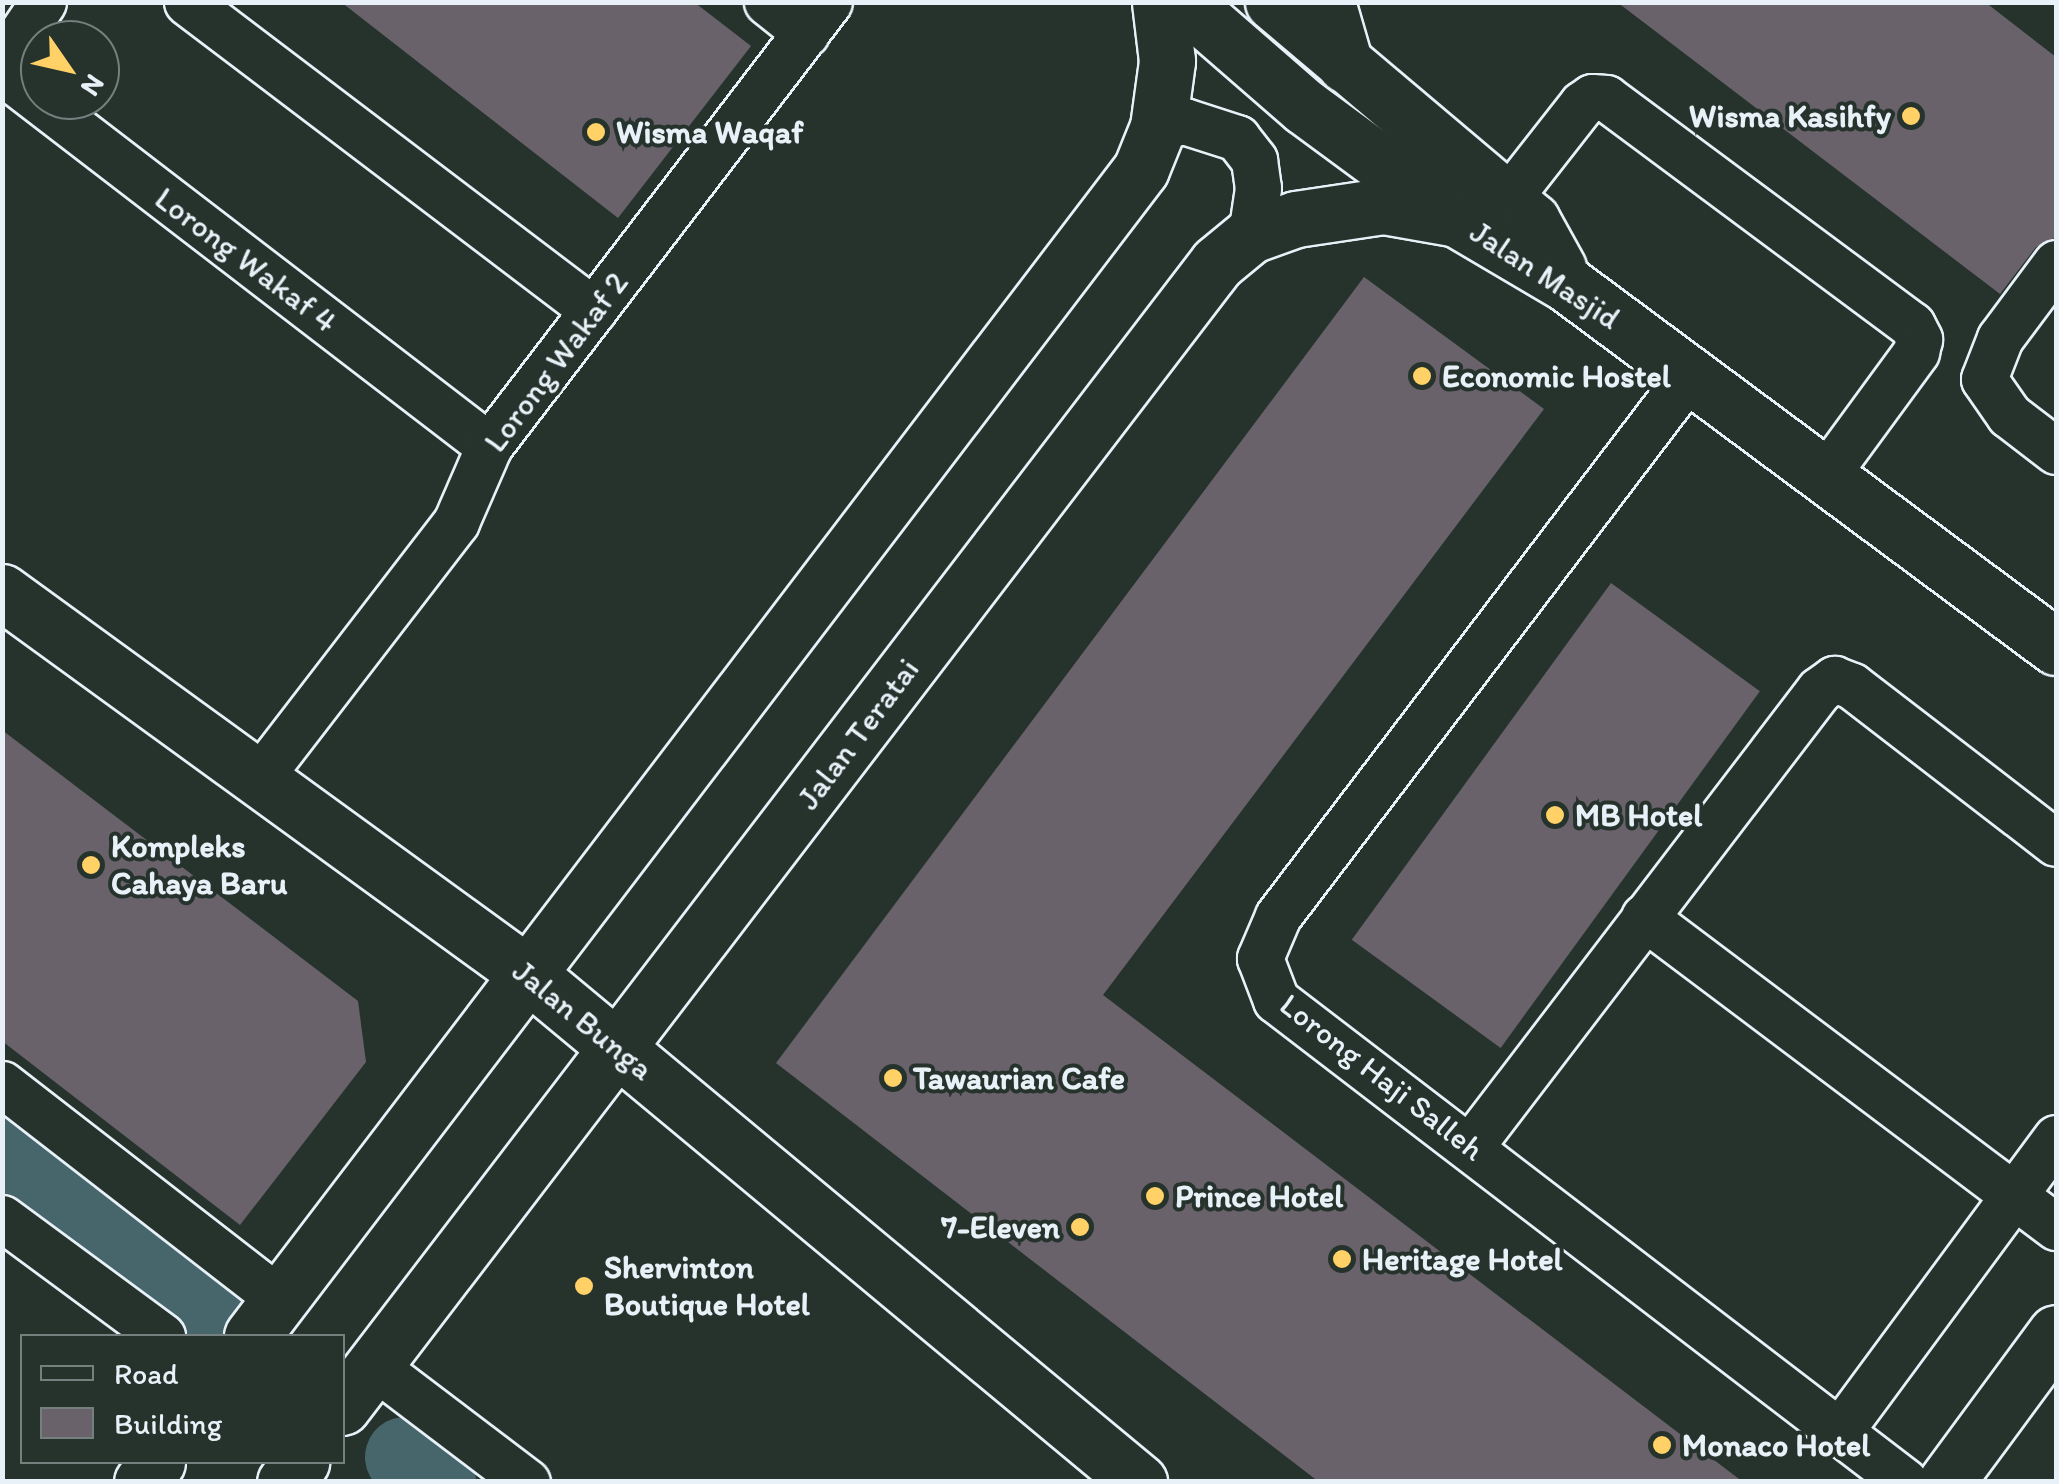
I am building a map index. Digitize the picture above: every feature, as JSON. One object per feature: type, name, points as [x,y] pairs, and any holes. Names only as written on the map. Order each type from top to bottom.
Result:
[{"type":"street","points":[[266,1318],[1140,169],[1158,126],[1167,61],[1160,2]]},
{"type":"street","name":"Jalan Masjid","points":[[1184,2],[1305,107],[1482,210],[1567,284],[2056,647]]},
{"type":"street","points":[[1273,2],[1345,64],[1482,210]]},
{"type":"street","points":[[1328,2],[1345,64]]},
{"type":"street","name":"Jalan Teratai","points":[[358,1387],[1216,263],[1251,235],[1296,219],[1383,206],[1482,210]]},
{"type":"street","name":"Jalan Bunga","points":[[2,592],[528,974],[1138,1482]]},
{"type":"street","points":[[1946,1482],[2056,1333]]},
{"type":"lane","name":"Lorong Wakaf 4","points":[[44,2],[11,49],[10,68],[27,94],[490,446]]},
{"type":"lane","points":[[187,2],[593,310]]},
{"type":"lane","points":[[767,2],[818,18]]},
{"type":"lane","name":"Lorong Wakaf 2","points":[[259,778],[456,522],[490,446],[818,18]]},
{"type":"lane","points":[[1482,210],[1582,104],[1592,96],[1606,98],[1912,324],[1919,339],[1916,352],[1826,475]]},
{"type":"lane","points":[[1158,126],[1184,120],[1237,138],[1254,160],[1258,188],[1251,235]]},
{"type":"lane","points":[[2056,263],[1993,348],[1984,380],[2009,415],[2056,452]]},
{"type":"lane","name":"Lorong Haji Salleh","points":[[1690,374],[1278,916],[1260,958],[1276,1000],[1906,1482]]},
{"type":"lane","points":[[1470,1148],[1819,690],[1834,680],[1852,686],[2056,842]]},
{"type":"lane","points":[[1644,917],[2056,1227]]},
{"type":"lane","points":[[2,1084],[266,1318]]},
{"type":"lane","points":[[1840,1431],[2056,1138]]},
{"type":"lane","points":[[2,1218],[159,1334]]},
{"type":"lane","points":[[358,1387],[526,1482]]},
{"type":"building","name":"Wisma Waqaf","points":[[341,2],[694,2],[751,46],[618,218]]},
{"type":"building","name":"Wisma Kasihfy","points":[[1617,2],[1985,2],[2056,57],[2056,237],[2036,247],[2000,294]]},
{"type":"building","points":[[1364,277],[1544,409],[1103,995],[1743,1482],[1319,1482],[776,1063]]},
{"type":"building","name":"MB Hotel","points":[[1611,583],[1760,691],[1501,1048],[1352,940]]},
{"type":"building","name":"Kompleks Cahaya Baru","points":[[2,730],[358,1001],[366,1062],[240,1225],[2,1041]]},
{"type":"waterway","points":[[2,1154],[218,1317]]},
{"type":"waterway","points":[[405,1457],[436,1482]]},
{"type":"place","name":"Wisma Kasihfy","points":[[1911,116]]},
{"type":"place","name":"Wisma Waqaf","points":[[596,132]]},
{"type":"place","name":"Economic Hostel","points":[[1422,376]]},
{"type":"place","name":"MB Hotel","points":[[1555,815]]},
{"type":"place","name":"Kompleks Cahaya Baru","points":[[91,865]]},
{"type":"place","name":"Tawaurian Cafe","points":[[893,1078]]},
{"type":"place","name":"Prince Hotel","points":[[1155,1196]]},
{"type":"place","name":"7-Eleven","points":[[1080,1227]]},
{"type":"place","name":"Heritage Hotel","points":[[1342,1259]]},
{"type":"place","name":"Shervinton Boutique Hotel","points":[[584,1286]]},
{"type":"place","name":"Monaco Hotel","points":[[1662,1445]]}]
